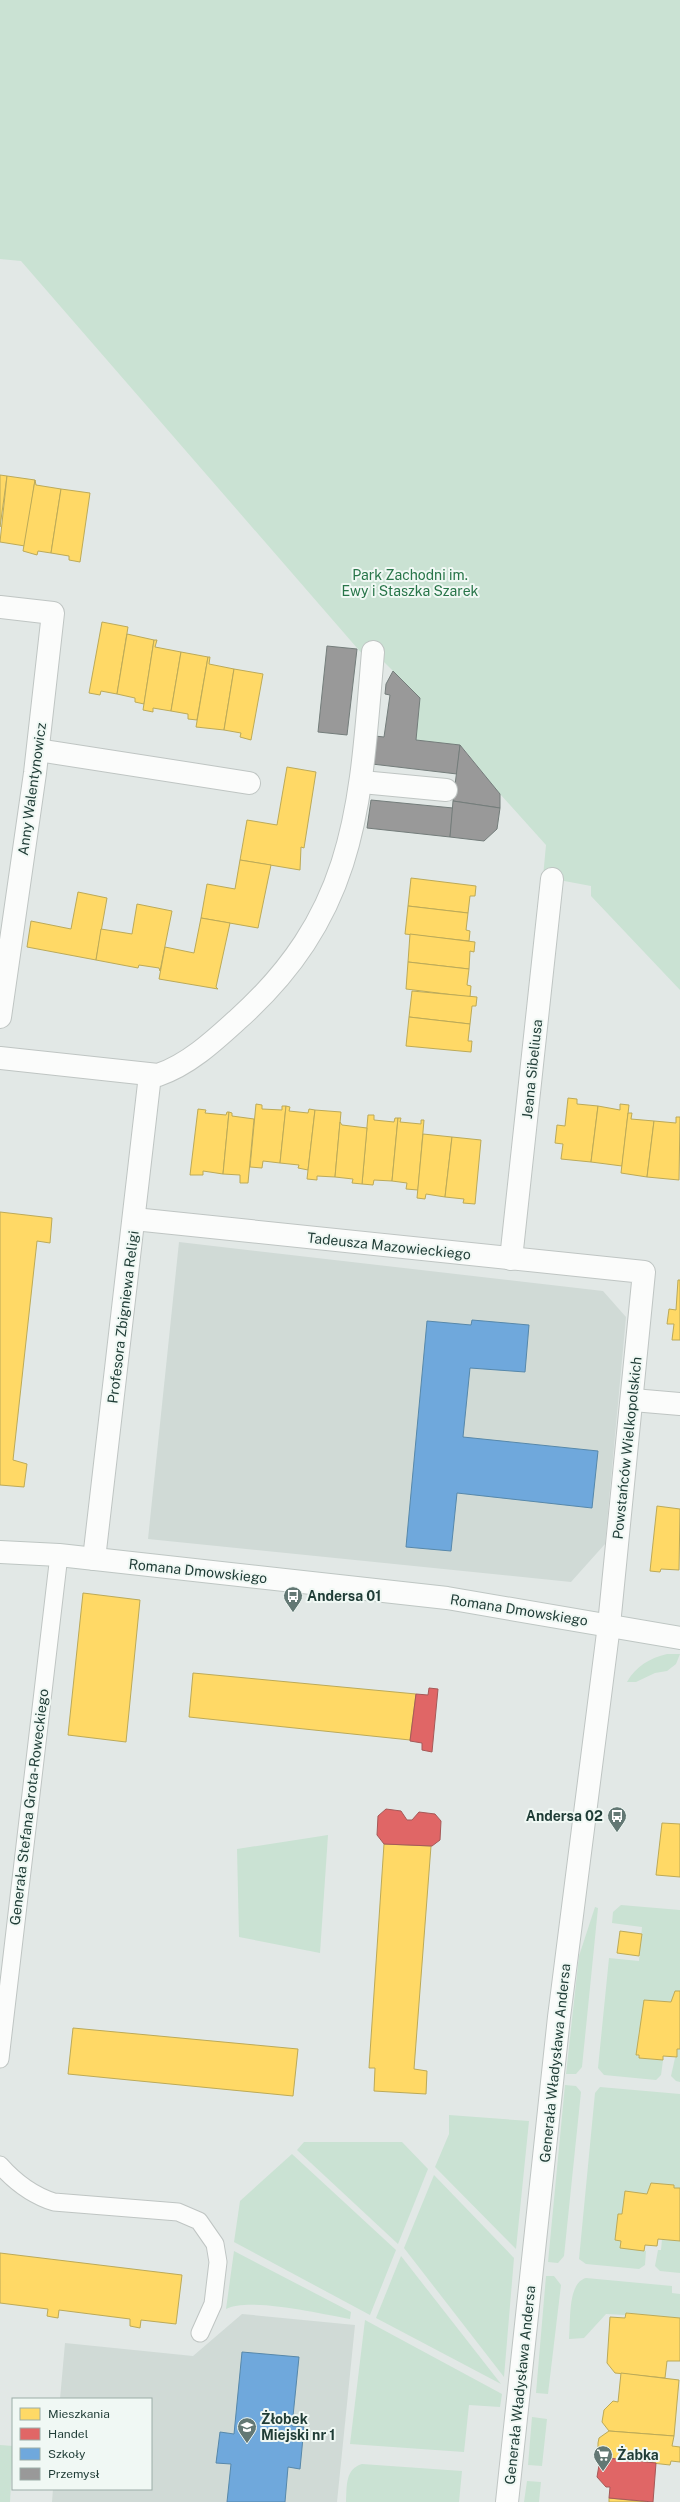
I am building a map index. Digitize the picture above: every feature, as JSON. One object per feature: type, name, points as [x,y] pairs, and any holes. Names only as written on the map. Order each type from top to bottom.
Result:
[{"type":"street","name":"Anny Walentynowicz","points":[[0,607],[53,613],[38,750],[0,1017]]},
{"type":"street","points":[[0,1058],[150,1075],[169,1072],[201,1050],[252,1007],[282,974],[313,933],[342,869],[362,782],[373,652]]},
{"type":"street","points":[[38,750],[249,783]]},
{"type":"street","points":[[362,782],[446,790]]},
{"type":"street","name":"Jeana Sibeliusa","points":[[511,1259],[552,879]]},
{"type":"street","name":"Profesora Zbigniewa Religi","points":[[94,1559],[150,1075]]},
{"type":"street","name":"Tadeusza Mazowieckiego","points":[[134,1219],[644,1272]]},
{"type":"street","name":"Powstańców Wielkopolskich","points":[[609,1625],[633,1400],[644,1272]]},
{"type":"street","points":[[633,1400],[680,1404]]},
{"type":"street","name":"Romana Dmowskiego","points":[[0,1552],[94,1559],[447,1598],[680,1638]]},
{"type":"street","name":"Generała Władysława Andersa","points":[[507,2502],[559,2016],[609,1625]]},
{"type":"lane","name":"Generała Stefana Grota-Roweckiego","points":[[0,2059],[59,1556]]},
{"type":"lane","points":[[0,2165],[24,2188],[41,2198],[54,2202],[178,2212],[199,2221],[215,2244],[218,2262],[213,2304],[200,2333]]},
{"type":"shaded area","points":[[179,1242],[603,1291],[626,1317],[605,1544],[571,1582],[148,1539]]},
{"type":"shaded area","name":"Żłobek Miejski nr 1","points":[[242,2314],[355,2325],[337,2502],[52,2502],[53,2490],[152,2490],[152,2398],[60,2398],[65,2343],[193,2356]]},
{"type":"green space","name":"Park Zachodni im. Ewy i Staszka Szarek","points":[[0,0],[680,0],[680,990],[591,896],[591,886],[543,877],[546,845],[500,794],[464,749],[460,745],[416,740],[420,698],[384,662],[377,671],[21,261],[0,259]]},
{"type":"green space","points":[[667,1654],[680,1654],[676,1664],[667,1671],[655,1673],[636,1682],[627,1682],[639,1667],[649,1660]]},
{"type":"green space","points":[[328,1835],[320,1953],[239,1937],[237,1849]]},
{"type":"green space","points":[[621,1905],[680,1910],[680,1991],[675,1991],[671,2002],[644,2000],[641,2029],[639,2029],[637,2055],[639,2058],[663,2060],[661,2075],[656,2080],[604,2075],[598,2068],[609,1958],[639,1961],[642,1927],[612,1923],[613,1912]]},
{"type":"green space","points":[[595,1907],[598,1908],[582,2067],[576,2074],[566,2074],[579,1956]]},
{"type":"green space","points":[[677,2049],[680,2049],[680,2082],[676,2081],[671,2076]]},
{"type":"green space","points":[[565,2085],[576,2086],[581,2092],[564,2256],[558,2263],[548,2262]]},
{"type":"green space","points":[[600,2087],[680,2094],[680,2188],[674,2188],[674,2185],[651,2183],[647,2194],[625,2192],[622,2214],[618,2214],[615,2240],[621,2241],[620,2248],[646,2251],[645,2265],[639,2269],[586,2264],[579,2259],[595,2093]]},
{"type":"green space","points":[[449,2115],[529,2121],[516,2249],[435,2167],[449,2134]]},
{"type":"green space","points":[[304,2142],[402,2142],[428,2169],[398,2244],[297,2150]]},
{"type":"green space","points":[[292,2154],[396,2250],[370,2315],[234,2242],[240,2201]]},
{"type":"green space","points":[[434,2175],[514,2258],[504,2377],[404,2248]]},
{"type":"green space","points":[[662,2239],[680,2241],[680,2273],[660,2271],[655,2266],[658,2250],[661,2250]]},
{"type":"green space","points":[[234,2251],[351,2312],[350,2319],[304,2310],[268,2306],[237,2306],[226,2309]]},
{"type":"green space","points":[[401,2256],[501,2384],[376,2318]]},
{"type":"green space","points":[[546,2276],[554,2276],[561,2285],[548,2394],[536,2393]]},
{"type":"green space","points":[[586,2278],[672,2286],[672,2293],[680,2294],[680,2318],[626,2313],[625,2315],[606,2314],[584,2338],[569,2339],[570,2314],[573,2295],[580,2281]]},
{"type":"green space","points":[[365,2320],[502,2394],[500,2407],[469,2405],[464,2452],[350,2444]]},
{"type":"green space","points":[[532,2417],[547,2419],[542,2466],[528,2465]]},
{"type":"green space","points":[[0,2445],[12,2446],[10,2502],[0,2502]]},
{"type":"green space","points":[[362,2464],[462,2471],[459,2502],[346,2502],[347,2484],[350,2474],[356,2466]]},
{"type":"green space","points":[[527,2481],[541,2482],[539,2502],[524,2502]]},
{"type":"building: Mieszkania","points":[[0,475],[7,476],[0,527]]},
{"type":"building: Mieszkania","points":[[7,476],[35,480],[25,546],[0,542]]},
{"type":"building: Mieszkania","points":[[35,480],[36,485],[61,489],[51,553],[38,551],[37,555],[23,551]]},
{"type":"building: Mieszkania","points":[[61,489],[90,493],[80,562],[69,560],[69,556],[51,553]]},
{"type":"building: Mieszkania","points":[[102,622],[128,627],[117,694],[101,691],[100,695],[89,693]]},
{"type":"building: Mieszkania","points":[[127,634],[154,640],[144,704],[135,702],[135,698],[117,694]]},
{"type":"building: Mieszkania","points":[[154,640],[157,640],[155,647],[181,652],[171,711],[153,708],[153,712],[143,710]]},
{"type":"building: Mieszkania","points":[[181,652],[208,657],[197,720],[188,719],[188,714],[171,711]]},
{"type":"building: Mieszkania","points":[[208,657],[210,657],[209,664],[234,669],[224,730],[196,727]]},
{"type":"building: Mieszkania","points":[[234,669],[263,674],[251,740],[240,737],[241,733],[224,730]]},
{"type":"building: Mieszkania","points":[[287,767],[316,772],[304,848],[301,847],[300,870],[240,860],[247,820],[277,825]]},
{"type":"building: Mieszkania","points":[[240,860],[271,865],[258,928],[201,918],[207,884],[235,889]]},
{"type":"building: Mieszkania","points":[[411,878],[476,886],[475,896],[470,896],[468,913],[408,906]]},
{"type":"building: Mieszkania","points":[[78,892],[107,898],[96,960],[27,947],[31,921],[71,929]]},
{"type":"building: Mieszkania","points":[[137,904],[172,911],[160,971],[159,968],[139,965],[138,968],[96,960],[101,929],[132,934]]},
{"type":"building: Mieszkania","points":[[408,906],[468,913],[466,930],[470,931],[469,941],[405,934]]},
{"type":"building: Mieszkania","points":[[201,918],[230,923],[216,987],[218,989],[159,979],[165,947],[194,953]]},
{"type":"building: Mieszkania","points":[[410,934],[475,942],[474,952],[470,951],[469,969],[408,962]]},
{"type":"building: Mieszkania","points":[[408,962],[469,969],[467,985],[471,986],[470,997],[406,989]]},
{"type":"building: Mieszkania","points":[[412,991],[477,997],[476,1006],[472,1006],[470,1024],[409,1017]]},
{"type":"building: Mieszkania","points":[[409,1017],[470,1024],[468,1041],[472,1041],[471,1052],[406,1046]]},
{"type":"building: Mieszkania","points":[[568,1098],[577,1099],[577,1104],[598,1106],[591,1162],[561,1159],[563,1144],[555,1143],[557,1125],[565,1126]]},
{"type":"building: Mieszkania","points":[[256,1104],[262,1105],[262,1109],[282,1110],[282,1106],[286,1106],[280,1163],[263,1161],[262,1168],[250,1167]]},
{"type":"building: Mieszkania","points":[[620,1104],[629,1105],[622,1166],[591,1162],[598,1106],[620,1110]]},
{"type":"building: Mieszkania","points":[[286,1106],[290,1107],[289,1111],[308,1113],[309,1109],[315,1110],[308,1170],[298,1168],[299,1165],[280,1163]]},
{"type":"building: Mieszkania","points":[[198,1109],[206,1110],[205,1113],[226,1115],[227,1112],[229,1112],[223,1174],[203,1171],[203,1175],[190,1175]]},
{"type":"building: Mieszkania","points":[[315,1110],[341,1112],[335,1177],[317,1176],[317,1180],[307,1179]]},
{"type":"building: Mieszkania","points":[[229,1112],[232,1113],[232,1116],[254,1119],[248,1183],[240,1183],[240,1175],[223,1174]]},
{"type":"building: Mieszkania","points":[[628,1113],[632,1113],[631,1119],[654,1121],[647,1177],[621,1173]]},
{"type":"building: Mieszkania","points":[[368,1115],[374,1115],[374,1120],[394,1122],[395,1118],[398,1118],[392,1181],[374,1180],[373,1185],[362,1184]]},
{"type":"building: Mieszkania","points":[[676,1117],[680,1117],[679,1180],[647,1177],[654,1121],[676,1123]]},
{"type":"building: Mieszkania","points":[[398,1118],[401,1118],[400,1122],[421,1124],[421,1120],[424,1120],[418,1190],[406,1189],[407,1183],[392,1181]]},
{"type":"building: Mieszkania","points":[[340,1122],[342,1125],[367,1128],[362,1184],[352,1183],[353,1179],[335,1177]]},
{"type":"building: Mieszkania","points":[[423,1134],[452,1137],[445,1197],[426,1194],[425,1199],[417,1198]]},
{"type":"building: Mieszkania","points":[[452,1137],[481,1140],[475,1204],[463,1203],[464,1199],[445,1197]]},
{"type":"building: Mieszkania","points":[[0,1212],[52,1218],[50,1243],[37,1241],[13,1460],[27,1464],[24,1487],[0,1485]]},
{"type":"building: Mieszkania","points":[[678,1280],[680,1280],[680,1340],[672,1340],[674,1324],[667,1324],[669,1309],[676,1310]]},
{"type":"building: Mieszkania","points":[[657,1506],[680,1509],[679,1570],[661,1569],[660,1572],[650,1571]]},
{"type":"building: Mieszkania","points":[[83,1593],[140,1600],[126,1742],[68,1735]]},
{"type":"building: Mieszkania","points":[[193,1673],[416,1694],[410,1740],[189,1717]]},
{"type":"building: Mieszkania","points":[[662,1823],[680,1824],[680,1877],[656,1875]]},
{"type":"building: Mieszkania","points":[[384,1844],[431,1846],[414,2069],[427,2071],[426,2094],[374,2091],[375,2068],[369,2068]]},
{"type":"building: Mieszkania","points":[[620,1931],[642,1934],[639,1956],[617,1953]]},
{"type":"building: Mieszkania","points":[[675,1991],[680,1991],[680,2049],[677,2049],[677,2057],[663,2056],[663,2060],[639,2058],[639,2055],[636,2055],[644,2000],[671,2002]]},
{"type":"building: Mieszkania","points":[[73,2028],[298,2049],[293,2096],[68,2074]]},
{"type":"building: Mieszkania","points":[[651,2183],[674,2185],[674,2188],[680,2188],[680,2241],[658,2239],[657,2246],[645,2245],[644,2251],[620,2248],[621,2241],[615,2240],[618,2214],[622,2214],[625,2191],[647,2194]]},
{"type":"building: Mieszkania","points":[[0,2253],[182,2275],[176,2324],[141,2320],[140,2328],[130,2326],[130,2319],[59,2310],[58,2318],[47,2316],[48,2309],[0,2303]]},
{"type":"building: Mieszkania","points":[[626,2313],[680,2318],[680,2361],[667,2361],[665,2378],[615,2373],[607,2363],[610,2317],[625,2318]]},
{"type":"building: Mieszkania","points":[[621,2373],[679,2380],[674,2436],[609,2431],[602,2422],[604,2410],[613,2401],[618,2402]]},
{"type":"building: Mieszkania","points":[[609,2431],[674,2436],[672,2446],[680,2447],[680,2462],[671,2461],[670,2465],[607,2458],[598,2449],[598,2443],[599,2438]]},
{"type":"building: Mieszkania","points":[[609,2498],[646,2502],[609,2502]]},
{"type":"building: Handel","points":[[429,1688],[438,1689],[432,1752],[422,1750],[422,1743],[410,1741],[416,1694],[428,1695]]},
{"type":"building: Handel","points":[[386,1809],[401,1811],[407,1820],[412,1820],[419,1812],[435,1814],[441,1821],[440,1840],[432,1846],[384,1844],[377,1835],[378,1816]]},
{"type":"building: Handel","points":[[607,2458],[656,2463],[653,2502],[609,2498],[610,2487],[606,2487],[597,2477],[599,2465]]},
{"type":"building: Szkoły","points":[[472,1320],[529,1325],[525,1372],[470,1368],[463,1437],[598,1451],[592,1508],[457,1493],[451,1551],[406,1547],[427,1321],[471,1325]]},
{"type":"building: Szkoły","points":[[242,2352],[299,2357],[292,2426],[304,2427],[300,2469],[288,2467],[285,2502],[227,2502],[231,2464],[216,2463],[220,2432],[234,2434]]},
{"type":"building: Przemysł","points":[[327,646],[357,649],[347,735],[318,732]]},
{"type":"building: Przemysł","points":[[393,671],[420,698],[416,740],[460,745],[457,774],[372,764],[375,736],[384,737],[390,695],[385,694],[386,684]]},
{"type":"building: Przemysł","points":[[460,745],[500,794],[500,808],[453,801]]},
{"type":"building: Przemysł","points":[[371,800],[453,808],[450,837],[367,828]]},
{"type":"building: Przemysł","points":[[453,801],[500,808],[497,829],[484,841],[450,837]]},
{"type":"place","name":"Andersa 01","points":[[293,1613]]},
{"type":"place","name":"Andersa 02","points":[[617,1833]]},
{"type":"place","name":"Żłobek Miejski nr 1","points":[[247,2444]]},
{"type":"place","name":"Żabka","points":[[603,2472]]}]
